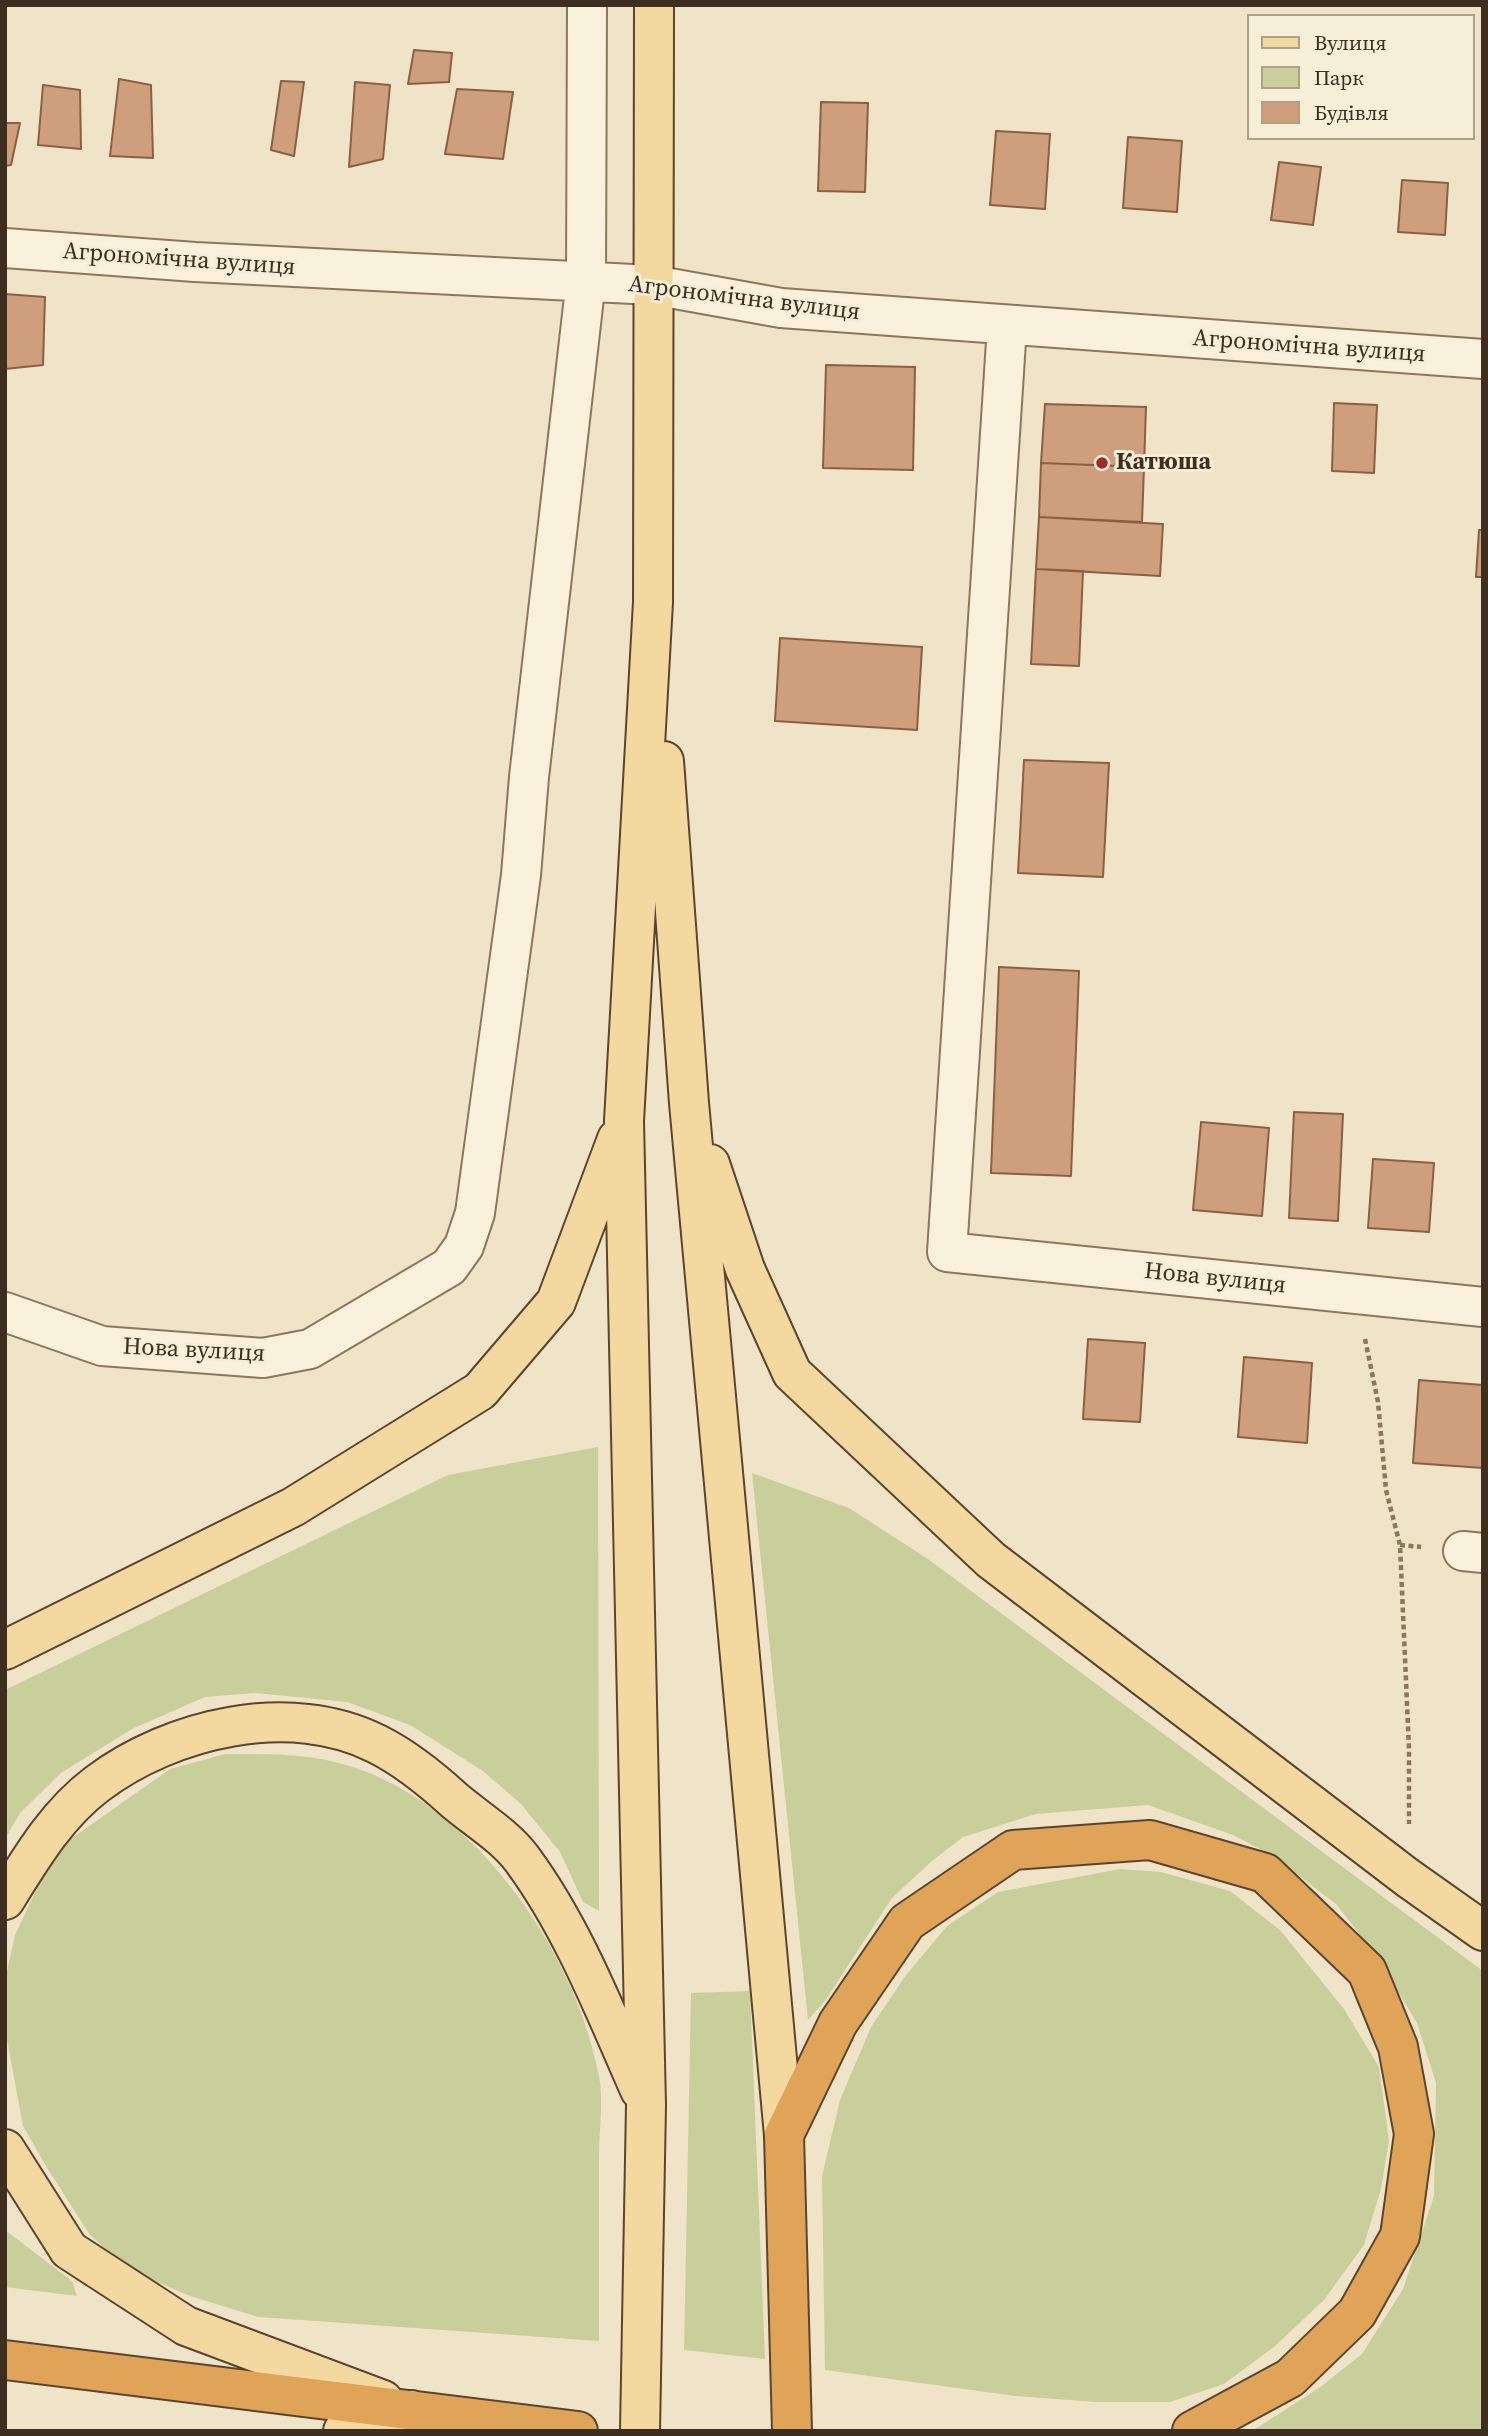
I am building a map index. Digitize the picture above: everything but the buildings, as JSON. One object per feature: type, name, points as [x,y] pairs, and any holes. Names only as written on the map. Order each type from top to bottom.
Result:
[{"type":"highway","points":[[792,2431],[784,2135],[838,2023],[907,1922],[1013,1850],[1150,1840],[1265,1873],[1367,1970],[1398,2047],[1414,2134],[1400,2236],[1357,2313],[1290,2378],[1192,2431]]},
{"type":"highway","points":[[5,2360],[578,2431]]},
{"type":"main road","points":[[640,2431],[646,2105],[624,1121],[653,602],[654,5]]},
{"type":"main road","points":[[653,602],[689,1103],[784,2135]]},
{"type":"main road","points":[[689,1103],[745,1269],[792,1373],[990,1560],[1408,1878],[1483,1931]]},
{"type":"main road","points":[[5,1650],[293,1507],[480,1391],[556,1303],[624,1121]]},
{"type":"main road","points":[[5,1900],[45,1836],[96,1784],[167,1744],[237,1725],[314,1724],[351,1735],[376,1743],[429,1778],[521,1857],[577,1949],[646,2105]]},
{"type":"main road","points":[[5,2149],[69,2250],[186,2326],[411,2410]]},
{"type":"main road","points":[[343,2431],[411,2410]]},
{"type":"street","points":[[586,280],[587,5]]},
{"type":"street","name":"Агрономічна вулиця","points":[[5,248],[236,264],[653,285],[780,308],[1483,359]]},
{"type":"street","name":"Нова вулиця","points":[[5,1312],[102,1346],[263,1359],[310,1349],[449,1266],[464,1246],[475,1213],[521,875],[529,777],[586,280]]},
{"type":"street","name":"Нова вулиця","points":[[1007,326],[947,1252],[1483,1307]]},
{"type":"path","points":[[1356,1294],[1378,1402],[1386,1490],[1400,1545],[1409,1749],[1408,1878]]},
{"type":"green space","points":[[598,1447],[599,1911],[583,1902],[560,1852],[521,1804],[483,1771],[410,1725],[347,1702],[255,1693],[205,1697],[132,1729],[61,1773],[20,1813],[5,1839],[5,1690],[448,1475]]},
{"type":"green space","points":[[752,1473],[849,1508],[928,1559],[1483,1971],[1483,2431],[1252,2431],[1319,2388],[1362,2354],[1403,2289],[1434,2196],[1436,2083],[1417,2023],[1378,1958],[1337,1905],[1275,1857],[1233,1835],[1148,1805],[1036,1814],[963,1837],[892,1898],[825,2001],[808,2020]]},
{"type":"green space","points":[[225,1754],[321,1759],[383,1779],[429,1806],[470,1841],[508,1883],[540,1929],[566,1977],[586,2027],[599,2076],[599,2341],[258,2317],[190,2296],[129,2270],[90,2235],[49,2171],[23,2126],[5,2029],[5,1980],[15,1935],[38,1886],[65,1843],[170,1769]]},
{"type":"green space","points":[[1120,1869],[1161,1872],[1230,1891],[1280,1930],[1344,2009],[1379,2067],[1389,2141],[1381,2189],[1364,2245],[1324,2300],[1274,2347],[1224,2384],[1170,2402],[1096,2402],[1015,2396],[825,2370],[822,2176],[840,2100],[871,2027],[906,1975],[947,1926],[998,1892]]},
{"type":"green space","points":[[750,1991],[765,2359],[684,2350],[691,1993]]},
{"type":"green space","points":[[5,2230],[72,2281],[77,2296],[5,2287]]},
{"type":"place","name":"Катюша","points":[[1102,463]]}]
